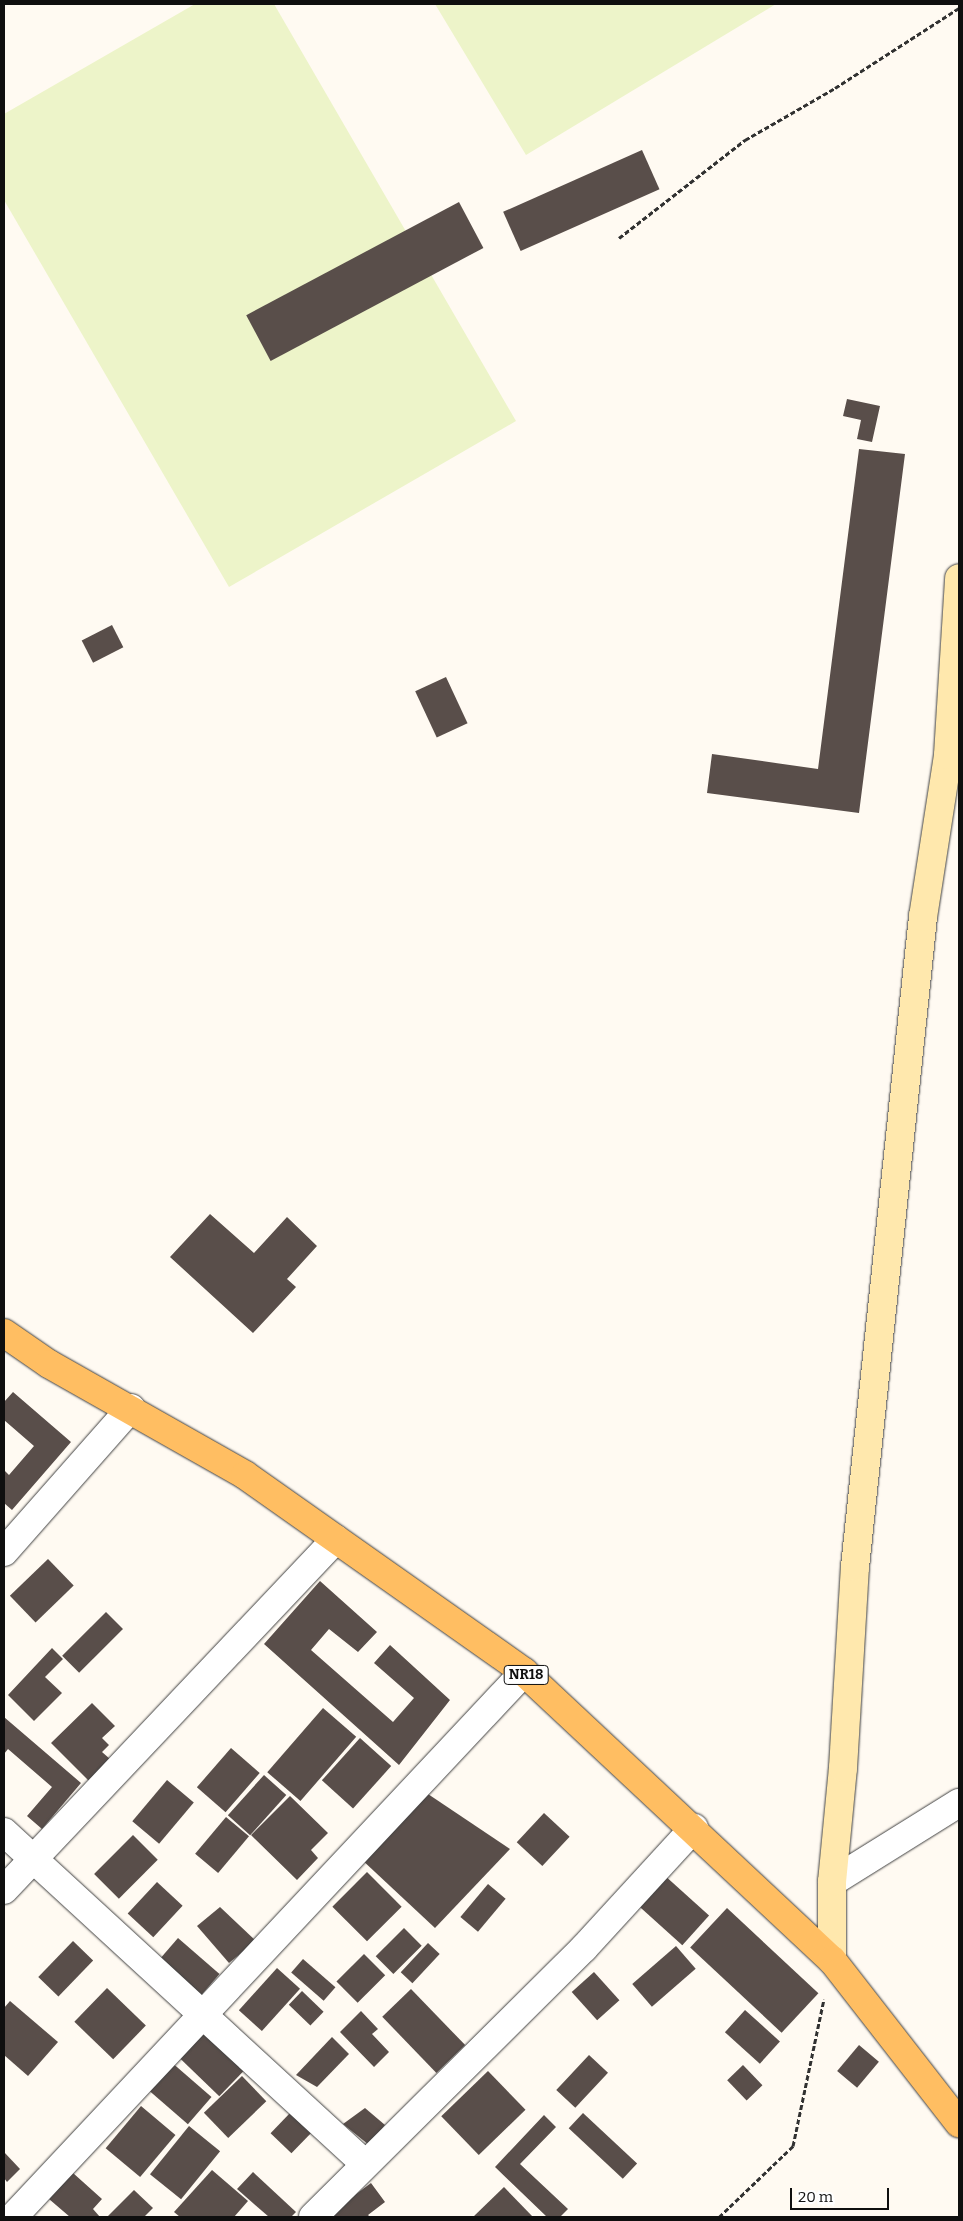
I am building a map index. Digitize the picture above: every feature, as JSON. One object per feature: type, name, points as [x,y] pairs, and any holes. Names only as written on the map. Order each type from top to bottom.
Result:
[{"type":"main road","name":"NR18","points":[[4,1333],[49,1364],[131,1408],[245,1475],[524,1672],[694,1828],[832,1960],[959,2123]]},
{"type":"street","points":[[832,1960],[832,1882],[843,1768],[855,1567],[923,917],[948,755],[959,578]]},
{"type":"street","points":[[4,1552],[131,1408]]},
{"type":"street","points":[[4,1890],[30,1860],[336,1539]]},
{"type":"street","points":[[13,2217],[524,1672]]},
{"type":"street","points":[[832,1882],[959,1803]]},
{"type":"street","points":[[313,2217],[584,1948],[694,1828]]},
{"type":"street","points":[[4,1832],[30,1860],[366,2164]]},
{"type":"path","points":[[619,238],[745,140],[836,88],[959,8]]},
{"type":"path","points":[[719,2217],[793,2146],[832,1960]]},
{"type":"green space","points":[[195,4],[274,4],[516,421],[229,587],[4,200],[4,114]]},
{"type":"green space","points":[[435,4],[776,4],[526,155]]},
{"type":"building","points":[[642,150],[659,189],[521,251],[503,212]]},
{"type":"building","points":[[459,202],[483,248],[271,361],[246,315]]},
{"type":"building","points":[[847,399],[880,406],[872,442],[857,439],[861,420],[843,416]]},
{"type":"building","points":[[859,449],[905,454],[859,813],[707,793],[712,754],[818,769]]},
{"type":"building","points":[[112,625],[123,647],[93,663],[82,640]]},
{"type":"building","points":[[446,677],[468,723],[437,738],[415,691]]},
{"type":"building","points":[[210,1214],[254,1253],[287,1217],[317,1246],[287,1279],[296,1287],[253,1333],[170,1257]]},
{"type":"building","points":[[13,1392],[71,1442],[12,1510],[4,1503],[4,1470],[9,1475],[34,1446],[4,1420],[4,1402]]},
{"type":"building","points":[[48,1559],[74,1586],[36,1622],[10,1596]]},
{"type":"building","points":[[320,1581],[377,1632],[358,1652],[329,1629],[311,1650],[393,1722],[414,1698],[374,1663],[390,1645],[450,1700],[399,1765],[264,1644]]},
{"type":"building","points":[[106,1612],[123,1629],[79,1673],[62,1656]]},
{"type":"building","points":[[52,1648],[63,1659],[45,1677],[62,1693],[34,1721],[8,1695]]},
{"type":"building","points":[[92,1703],[115,1726],[102,1738],[109,1745],[102,1752],[110,1759],[89,1781],[51,1743]]},
{"type":"building","points":[[323,1708],[356,1737],[300,1801],[267,1772]]},
{"type":"building","points":[[4,1717],[81,1783],[42,1829],[27,1816],[52,1787],[8,1749],[4,1754]]},
{"type":"building","points":[[360,1738],[391,1766],[353,1808],[322,1780]]},
{"type":"building","points":[[231,1748],[260,1773],[226,1812],[197,1787]]},
{"type":"building","points":[[264,1775],[286,1795],[250,1835],[228,1815]]},
{"type":"building","points":[[167,1780],[194,1802],[159,1844],[132,1821]]},
{"type":"building","points":[[425,1792],[510,1849],[435,1928],[360,1858]]},
{"type":"building","points":[[290,1796],[328,1833],[311,1850],[318,1858],[297,1880],[251,1835]]},
{"type":"building","points":[[544,1813],[570,1837],[542,1866],[517,1842]]},
{"type":"building","points":[[226,1817],[249,1836],[218,1873],[195,1854]]},
{"type":"building","points":[[133,1835],[158,1860],[119,1899],[94,1874]]},
{"type":"building","points":[[367,1872],[402,1907],[367,1941],[332,1907]]},
{"type":"building","points":[[663,1874],[709,1915],[682,1945],[636,1904]]},
{"type":"building","points":[[157,1882],[183,1906],[153,1937],[128,1913]]},
{"type":"building","points":[[488,1884],[506,1899],[478,1932],[460,1917]]},
{"type":"building","points":[[220,1907],[256,1941],[229,1963],[197,1926]]},
{"type":"building","points":[[727,1908],[818,1993],[782,2033],[690,1947]]},
{"type":"building","points":[[404,1928],[422,1946],[393,1974],[376,1956]]},
{"type":"building","points":[[178,1938],[220,1974],[199,1997],[158,1961]]},
{"type":"building","points":[[73,1941],[93,1960],[58,1996],[38,1977]]},
{"type":"building","points":[[428,1943],[440,1954],[412,1983],[401,1972]]},
{"type":"building","points":[[676,1946],[696,1969],[652,2007],[632,1984]]},
{"type":"building","points":[[364,1954],[385,1975],[358,2003],[336,1982]]},
{"type":"building","points":[[303,1959],[335,1987],[324,2001],[291,1973]]},
{"type":"building","points":[[277,1968],[300,1989],[262,2031],[239,2010]]},
{"type":"building","points":[[594,1972],[619,2000],[597,2020],[572,1992]]},
{"type":"building","points":[[107,1988],[146,2026],[113,2059],[74,2022]]},
{"type":"building","points":[[411,1989],[465,2045],[436,2073],[382,2017]]},
{"type":"building","points":[[302,1991],[324,2012],[310,2026],[289,2005]]},
{"type":"building","points":[[10,2001],[58,2042],[28,2076],[4,2055],[4,2008]]},
{"type":"building","points":[[745,2010],[780,2041],[760,2064],[725,2032]]},
{"type":"building","points":[[361,2011],[378,2029],[372,2034],[389,2052],[374,2067],[340,2032]]},
{"type":"building","points":[[199,2028],[244,2071],[219,2096],[175,2053]]},
{"type":"building","points":[[332,2037],[349,2054],[317,2087],[296,2075]]},
{"type":"building","points":[[859,2045],[879,2062],[857,2088],[837,2071]]},
{"type":"building","points":[[589,2055],[608,2073],[575,2108],[556,2090]]},
{"type":"building","points":[[170,2061],[212,2097],[188,2124],[146,2088]]},
{"type":"building","points":[[743,2065],[762,2085],[747,2100],[727,2080]]},
{"type":"building","points":[[488,2071],[526,2110],[479,2155],[441,2116]]},
{"type":"building","points":[[242,2076],[266,2101],[228,2138],[204,2113]]},
{"type":"building","points":[[141,2106],[175,2135],[140,2177],[106,2148]]},
{"type":"building","points":[[365,2108],[385,2125],[369,2145],[343,2124]]},
{"type":"building","points":[[290,2113],[311,2133],[291,2153],[271,2133]]},
{"type":"building","points":[[583,2113],[637,2163],[623,2179],[569,2128]]},
{"type":"building","points":[[544,2115],[556,2127],[520,2164],[568,2209],[560,2217],[547,2217],[495,2167]]},
{"type":"building","points":[[189,2126],[220,2151],[181,2199],[150,2174]]},
{"type":"building","points":[[4,2152],[20,2169],[7,2182],[4,2178]]},
{"type":"building","points":[[212,2170],[248,2201],[234,2217],[180,2217],[174,2212]]},
{"type":"building","points":[[253,2172],[296,2212],[291,2217],[269,2217],[237,2189]]},
{"type":"building","points":[[73,2173],[102,2199],[93,2209],[100,2217],[70,2217],[49,2199]]},
{"type":"building","points":[[371,2183],[385,2202],[368,2215],[370,2217],[330,2217],[328,2215]]},
{"type":"building","points":[[504,2187],[533,2217],[473,2217]]},
{"type":"building","points":[[134,2190],[153,2208],[144,2217],[107,2217]]}]
